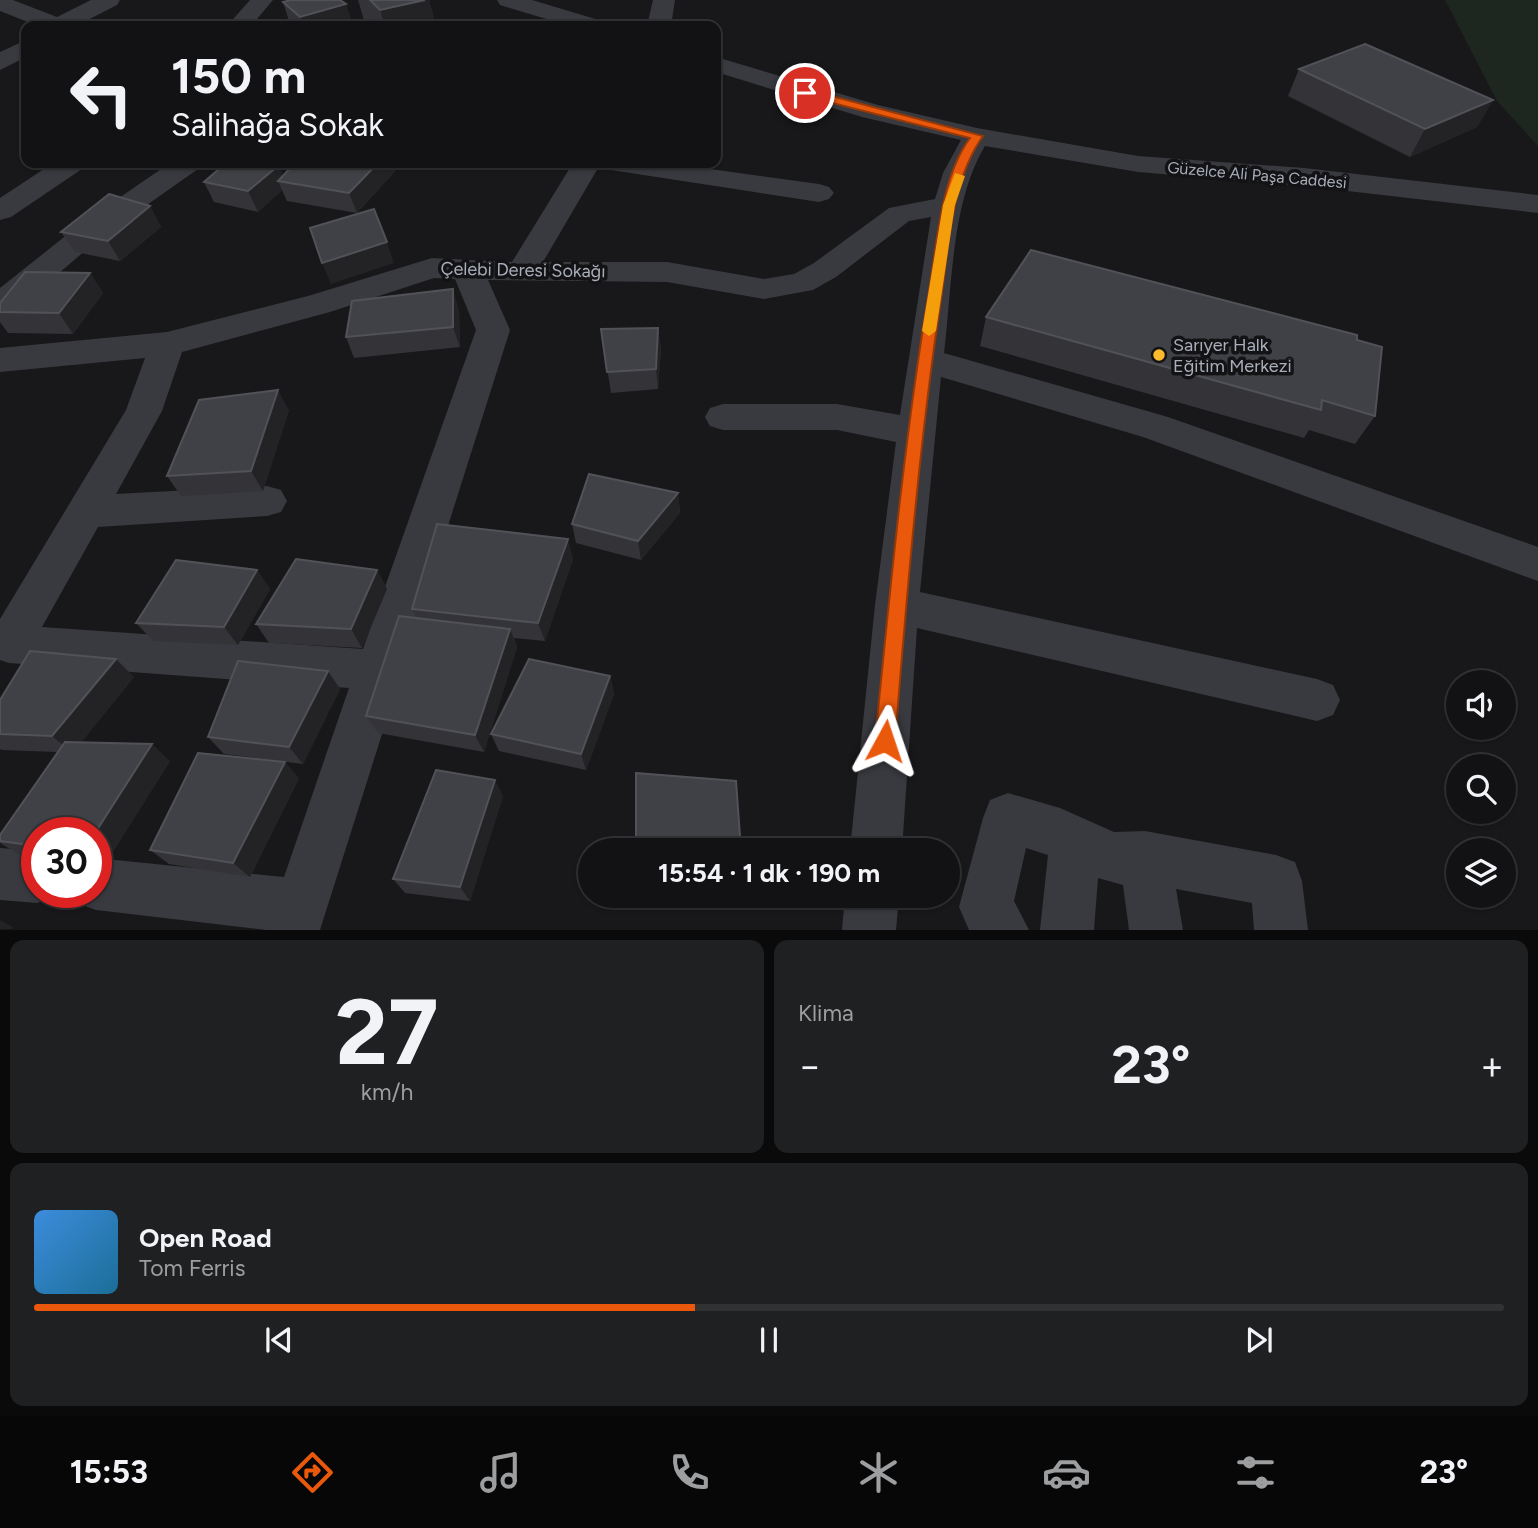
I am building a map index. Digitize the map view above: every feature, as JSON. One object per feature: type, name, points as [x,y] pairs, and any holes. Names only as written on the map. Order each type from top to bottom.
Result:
[{"type":"street","points":[[68,21],[109,0]]},
{"type":"street","points":[[243,21],[262,0]]},
{"type":"street","points":[[660,21],[664,0]]},
{"type":"street","points":[[7,2],[47,21]]},
{"type":"street","points":[[514,8],[572,21]]},
{"type":"street","points":[[0,63],[21,50]]},
{"type":"street","name":"Güzelce Ali Paşa Caddesi","points":[[721,66],[871,111],[977,136],[1139,164],[1304,177],[1538,204]]},
{"type":"street","points":[[877,838],[897,605],[925,360],[949,205],[967,150],[977,136]]},
{"type":"street","points":[[0,211],[64,168]]},
{"type":"street","points":[[0,305],[89,232],[181,168]]},
{"type":"street","points":[[521,272],[584,168]]},
{"type":"street","points":[[644,168],[819,193]]},
{"type":"street","name":"Çelebi Deresi Sokağı","points":[[0,360],[167,344],[318,304],[432,268],[521,272],[667,272],[764,289],[802,283],[825,270],[900,214],[949,205]]},
{"type":"street","points":[[112,887],[297,918],[493,330],[467,269]]},
{"type":"street","points":[[167,344],[144,411],[4,644],[378,670]]},
{"type":"street","points":[[925,360],[1154,428],[1538,564]]},
{"type":"street","points":[[723,417],[837,417],[916,432]]},
{"type":"street","points":[[85,512],[268,501]]},
{"type":"street","points":[[897,605],[1317,700]]},
{"type":"street","points":[[991,922],[1008,818],[1065,835],[1126,862],[1145,857],[1276,881],[1281,929]]},
{"type":"street","points":[[1068,929],[1075,841]]},
{"type":"street","points":[[1145,857],[1156,929]]},
{"type":"street","points":[[0,873],[21,875]]},
{"type":"street","points":[[869,929],[871,908]]},
{"type":"shaded area","points":[[1445,0],[1538,0],[1538,146],[1497,101]]},
{"type":"building","points":[[340,0],[346,4],[300,17],[283,2]]},
{"type":"building","points":[[370,0],[425,0],[380,10]]},
{"type":"building","points":[[1365,44],[1493,100],[1425,129],[1299,69]]},
{"type":"building","points":[[220,168],[275,168],[248,191],[204,182]]},
{"type":"building","points":[[290,168],[373,168],[349,193],[278,181]]},
{"type":"building","points":[[109,194],[150,206],[108,241],[61,232]]},
{"type":"building","points":[[374,209],[387,242],[322,263],[310,228]]},
{"type":"building","points":[[1031,250],[1357,335],[1357,340],[1382,347],[1375,416],[1322,400],[1321,410],[986,317]]},
{"type":"building","points":[[25,272],[90,273],[59,313],[0,312],[0,303]]},
{"type":"building","points":[[453,289],[453,327],[346,337],[352,301]]},
{"type":"building","points":[[658,328],[656,369],[607,372],[601,329]]},
{"type":"building","points":[[278,390],[251,471],[167,476],[199,400]]},
{"type":"building","points":[[589,474],[678,493],[638,541],[572,524]]},
{"type":"building","points":[[437,524],[568,539],[538,623],[412,609]]},
{"type":"building","points":[[296,559],[377,570],[351,629],[256,624]]},
{"type":"building","points":[[176,560],[257,570],[224,627],[136,623]]},
{"type":"building","points":[[399,616],[510,629],[475,735],[366,716]]},
{"type":"building","points":[[30,651],[116,659],[52,736],[0,734],[0,700]]},
{"type":"building","points":[[529,659],[610,676],[581,754],[491,734]]},
{"type":"building","points":[[238,661],[328,671],[289,747],[208,737]]},
{"type":"building","points":[[65,742],[152,744],[105,817],[21,817],[21,844],[0,841],[0,835]]},
{"type":"building","points":[[198,753],[285,762],[233,863],[150,850]]},
{"type":"building","points":[[436,770],[495,780],[460,887],[393,879]]},
{"type":"building","points":[[636,773],[736,781],[740,838],[636,838]]},
{"type":"slow traffic","points":[[929,331],[949,205],[959,176]]},
{"type":"place","name":"Sarıyer Halk Eğitim Merkezi","points":[[1159,355]]},
{"type":"route","points":[[805,93],[977,136],[967,150],[949,205],[925,360],[897,605],[885,741]]}]
